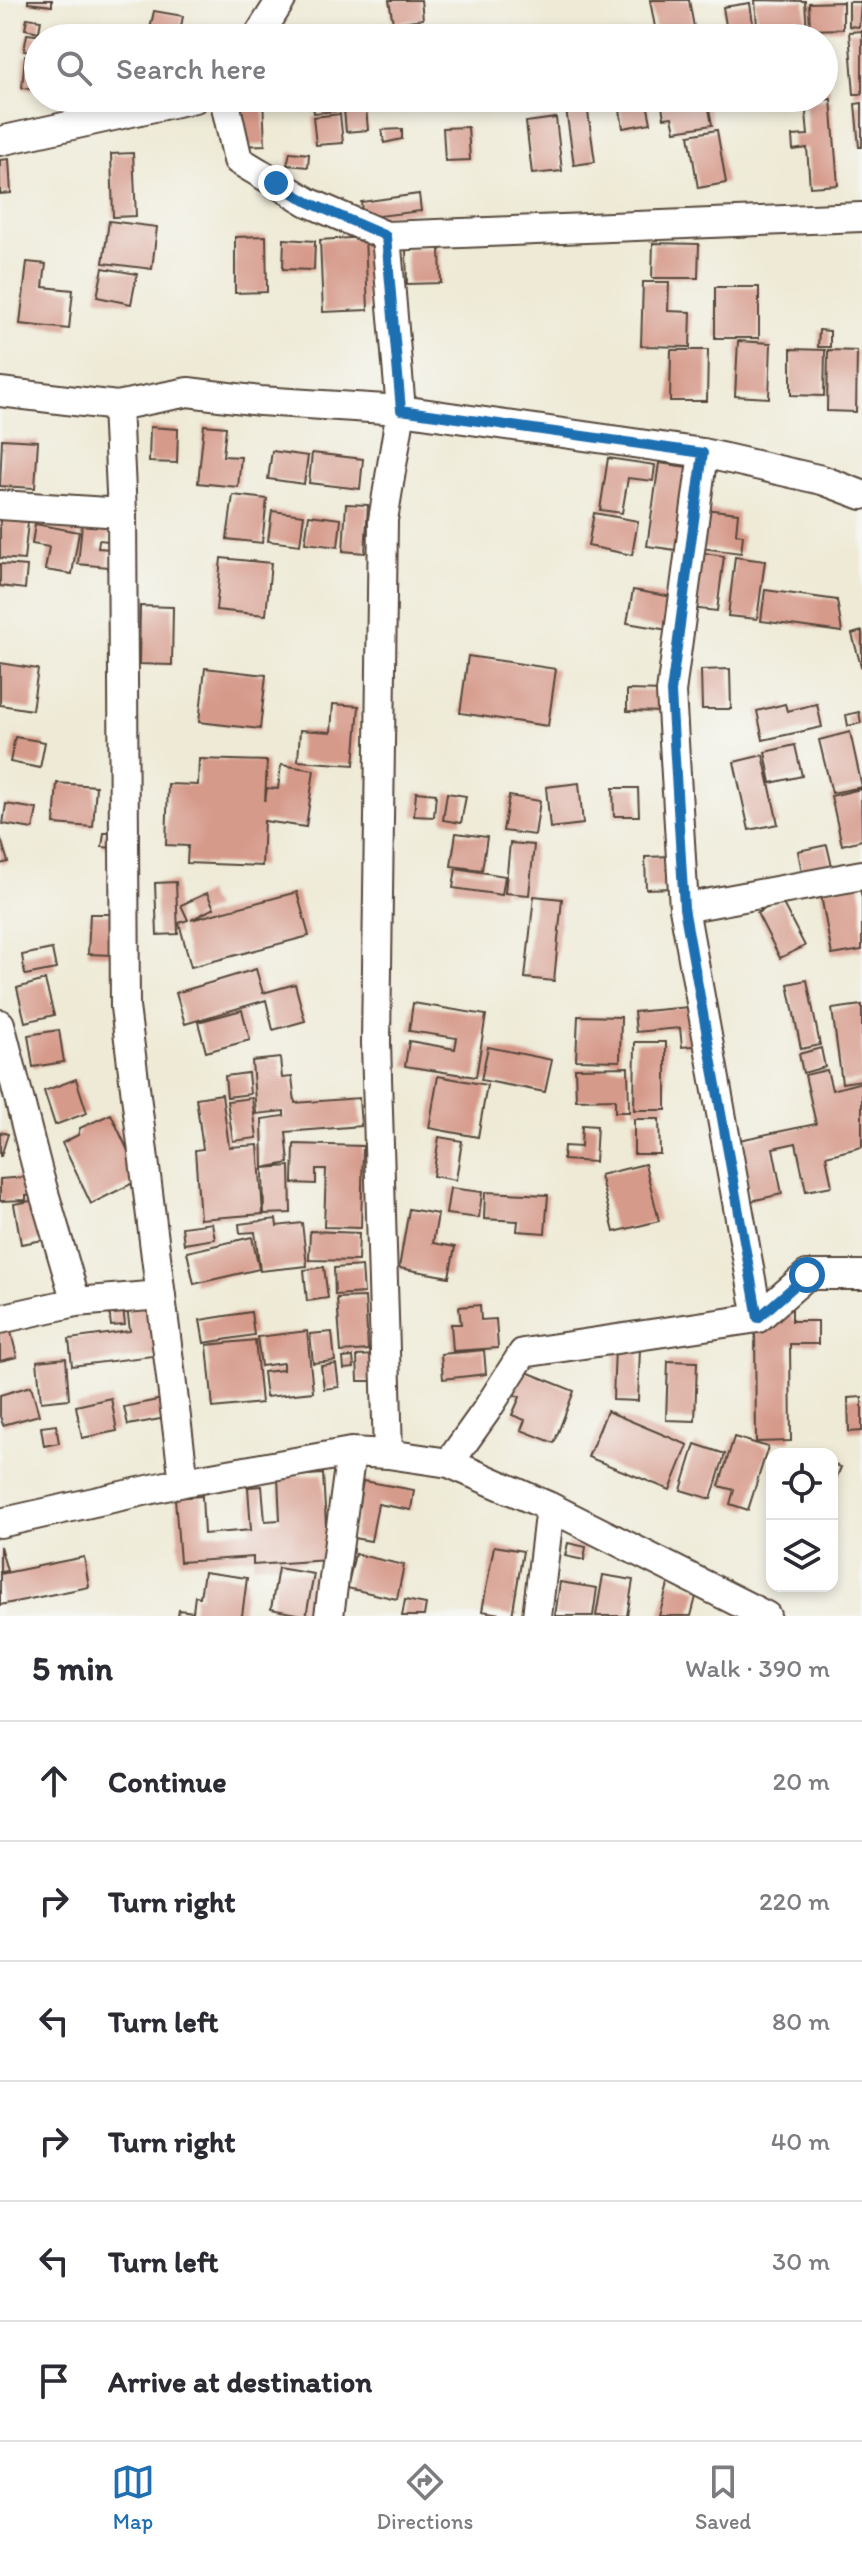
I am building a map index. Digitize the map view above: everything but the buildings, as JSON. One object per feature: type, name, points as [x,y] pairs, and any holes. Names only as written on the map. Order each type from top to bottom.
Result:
[{"type":"street","points":[[266,24],[281,0]]},
{"type":"street","points":[[0,141],[132,112]]},
{"type":"street","points":[[227,112],[238,160],[308,202],[386,236],[862,217]]},
{"type":"street","points":[[386,236],[401,410],[383,520],[376,1011],[388,1454]]},
{"type":"street","points":[[0,392],[117,406],[188,392],[260,401],[401,410],[703,453],[822,480],[862,495]]},
{"type":"street","points":[[117,406],[122,513],[125,1007],[184,1482]]},
{"type":"street","points":[[703,453],[671,692],[684,908],[758,1318]]},
{"type":"street","points":[[0,505],[122,513]]},
{"type":"street","points":[[684,908],[862,875]]},
{"type":"street","points":[[0,1024],[6,1070],[76,1302]]},
{"type":"street","points":[[449,1463],[523,1353],[758,1318],[807,1275],[862,1275]]},
{"type":"street","points":[[0,1319],[76,1302],[161,1295]]},
{"type":"street","points":[[329,1616],[351,1452]]},
{"type":"street","points":[[0,1523],[184,1482],[351,1452],[388,1454],[449,1463],[550,1507],[766,1616]]},
{"type":"street","points":[[537,1616],[550,1507]]},
{"type":"route","points":[[276,183],[308,202],[386,236],[401,410],[703,453],[671,692],[684,908],[758,1318],[807,1275]]}]
